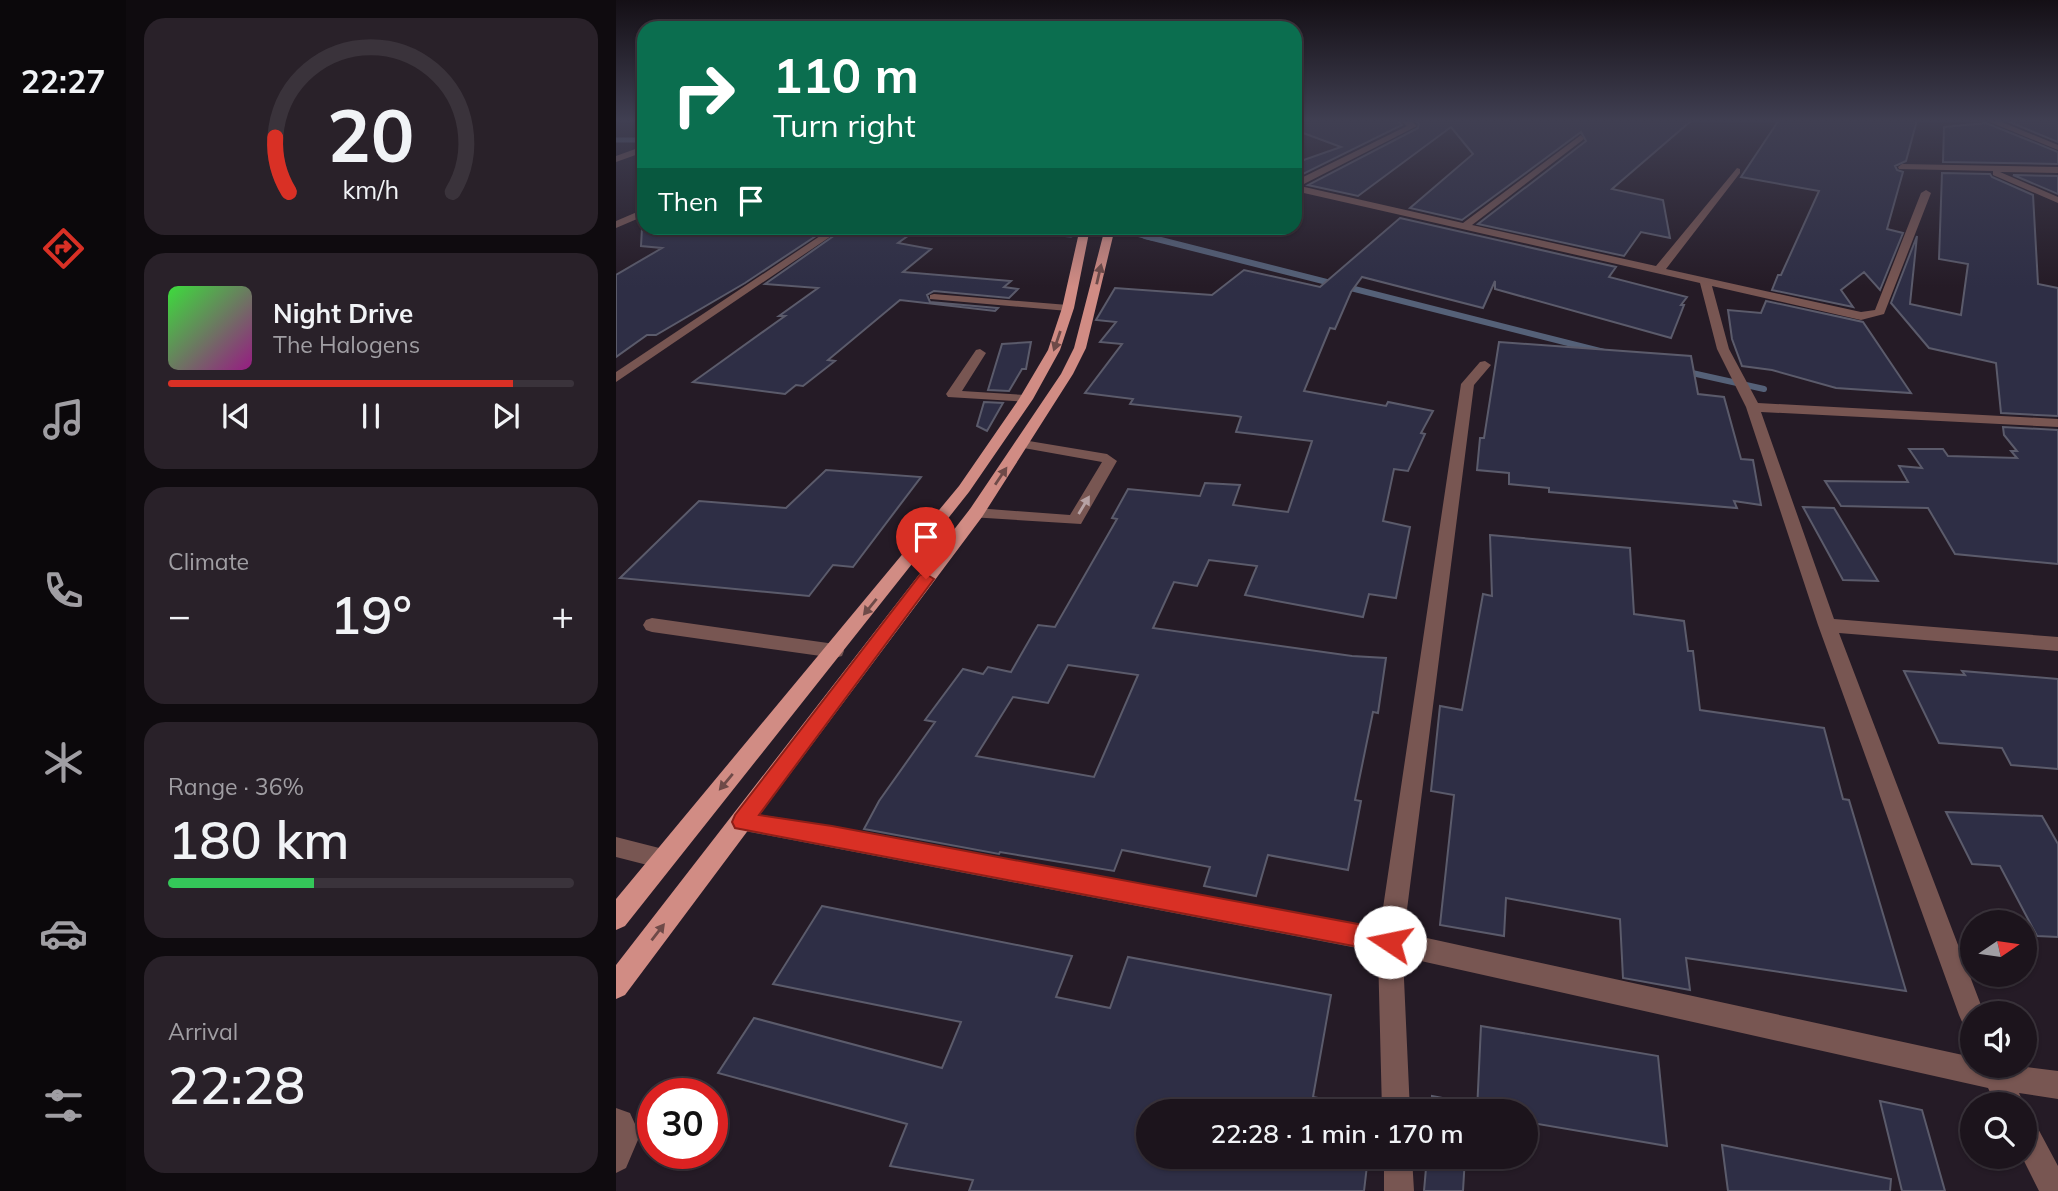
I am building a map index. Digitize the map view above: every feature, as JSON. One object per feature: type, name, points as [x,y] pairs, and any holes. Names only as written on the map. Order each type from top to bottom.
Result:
[{"type":"main road","points":[[616,918],[964,489],[1026,399],[1054,350],[1068,308],[1084,235]]},
{"type":"main road","points":[[616,986],[976,513],[1023,444],[1080,348],[1108,235]]},
{"type":"street","points":[[1465,226],[1530,176]]},
{"type":"street","points":[[1658,271],[1734,176]]},
{"type":"street","points":[[2002,176],[2058,200]]},
{"type":"street","points":[[1302,189],[1861,316],[1880,312],[1926,192]]},
{"type":"street","points":[[616,225],[637,215]]},
{"type":"street","points":[[616,378],[828,235]]},
{"type":"street","points":[[1705,281],[1723,349],[1750,402],[1827,625],[1967,1001]]},
{"type":"street","points":[[934,297],[1068,308]]},
{"type":"street","points":[[979,353],[953,394],[1026,399]]},
{"type":"street","points":[[1396,1099],[1390,942],[1468,384],[1485,365]]},
{"type":"street","points":[[1750,402],[2058,424]]},
{"type":"street","points":[[976,513],[1075,520],[1110,461],[1107,458],[1023,444]]},
{"type":"street","points":[[652,625],[835,651]]},
{"type":"street","points":[[1827,625],[2058,644]]},
{"type":"street","points":[[742,822],[832,835],[1390,942],[1960,1064]]},
{"type":"street","points":[[616,847],[663,858]]},
{"type":"street","points":[[2026,1078],[2058,1085]]},
{"type":"street","points":[[616,1122],[620,1123],[626,1135],[616,1157]]},
{"type":"street","points":[[2037,1156],[2055,1191]]},
{"type":"street","points":[[1398,1169],[1399,1191]]},
{"type":"building","points":[[1326,176],[1386,176],[1358,196],[1308,185]]},
{"type":"building","points":[[1448,176],[1522,176],[1462,220],[1410,208]]},
{"type":"building","points":[[1541,176],[1628,176],[1612,189],[1663,200],[1670,238],[1641,232],[1624,256],[1478,224]]},
{"type":"building","points":[[1902,176],[1887,229],[1903,233],[1880,290],[1864,272],[1841,290],[1853,307],[1772,290],[1819,191],[1741,177]]},
{"type":"building","points":[[1942,176],[1991,176],[2033,195],[2038,284],[2058,288],[2058,416],[2001,413],[1996,363],[1929,348],[1891,303],[1917,236],[1910,304],[1961,315],[1968,264],[1939,259]]},
{"type":"building","points":[[2014,176],[2058,176],[2058,194]]},
{"type":"building","points":[[1400,218],[1616,267],[1609,277],[1687,297],[1681,305],[1684,305],[1671,338],[1495,289],[1495,281],[1483,308],[1362,277],[1351,292],[1335,329],[1330,328],[1304,391],[1386,406],[1388,402],[1433,411],[1421,433],[1425,434],[1408,471],[1394,469],[1383,521],[1410,527],[1396,598],[1369,594],[1363,617],[1245,595],[1257,566],[1209,560],[1197,586],[1174,582],[1153,628],[1352,656],[1386,658],[1378,713],[1373,712],[1355,800],[1361,801],[1348,870],[1268,855],[1256,896],[1204,886],[1210,867],[1122,850],[1114,871],[1000,852],[999,854],[864,829],[879,801],[935,722],[925,720],[963,669],[983,674],[988,667],[1011,672],[1038,625],[1055,627],[1117,519],[1112,518],[1128,489],[1200,496],[1205,483],[1240,485],[1233,505],[1288,512],[1312,441],[1236,432],[1241,417],[1237,416],[1130,404],[1133,399],[1085,393],[1122,344],[1100,342],[1116,322],[1096,320],[1115,288],[1212,295],[1244,270],[1320,287]],"holes":[[[1068,665],[1138,675],[1094,777],[976,756],[1013,697],[1048,703]]]},
{"type":"building","points":[[642,235],[817,235],[745,283],[656,335],[647,335],[616,357],[616,275],[662,248],[641,246]]},
{"type":"building","points":[[835,235],[909,235],[898,243],[931,249],[903,272],[1011,281],[1004,287],[1018,289],[1009,298],[934,291],[927,295],[930,302],[998,308],[995,311],[900,300],[828,360],[835,361],[803,386],[796,385],[785,394],[693,382],[785,316],[779,316],[818,288],[765,284]]},
{"type":"building","points":[[1766,301],[1863,322],[1911,393],[1836,388],[1772,370],[1742,366],[1732,339],[1728,310],[1761,313]]},
{"type":"building","points":[[1031,342],[1026,369],[1022,369],[1009,391],[988,390],[1002,344]]},
{"type":"building","points":[[1499,342],[1691,356],[1698,394],[1724,397],[1741,459],[1753,460],[1761,505],[1734,501],[1737,508],[1549,492],[1549,488],[1509,484],[1509,473],[1477,470],[1480,438],[1484,438]]},
{"type":"building","points":[[984,402],[1003,403],[987,431],[977,426]]},
{"type":"building","points":[[2003,427],[2058,430],[2058,564],[1955,554],[1928,508],[1841,506],[1825,481],[1908,482],[1899,466],[1922,468],[1909,449],[1943,449],[1948,456],[2017,458],[2011,451],[2017,451],[2004,435]]},
{"type":"building","points":[[826,470],[921,477],[853,567],[833,565],[809,596],[620,578],[699,501],[786,508]]},
{"type":"building","points":[[1803,507],[1834,508],[1878,581],[1843,580]]},
{"type":"building","points":[[1490,535],[1630,548],[1634,614],[1684,621],[1688,651],[1693,651],[1700,710],[1824,728],[1843,799],[1849,800],[1906,991],[1686,958],[1690,990],[1623,978],[1620,919],[1506,898],[1504,936],[1440,925],[1454,795],[1431,791],[1440,706],[1462,710],[1483,594],[1492,596]]},
{"type":"building","points":[[1904,671],[1965,675],[1962,671],[2058,679],[2058,769],[2011,765],[2002,748],[1939,743]]},
{"type":"building","points":[[1946,812],[2042,816],[2058,844],[2058,937],[2037,936],[2037,910],[2023,910],[2000,866],[1972,864]]},
{"type":"building","points":[[822,906],[1072,956],[1056,997],[1110,1008],[1128,957],[1331,995],[1313,1097],[1324,1099],[1136,1099],[1136,1169],[1367,1169],[1364,1191],[969,1191],[973,1180],[890,1166],[907,1124],[718,1073],[754,1018],[942,1068],[961,1022],[773,984]]},
{"type":"building","points":[[1481,1026],[1658,1056],[1667,1146],[1538,1124],[1538,1099],[1478,1099]]},
{"type":"building","points":[[1880,1101],[1922,1110],[1945,1191],[1902,1191]]},
{"type":"building","points":[[1722,1145],[1891,1179],[1890,1191],[1728,1191]]},
{"type":"building","points":[[1426,1169],[1464,1169],[1463,1191],[1424,1191]]},
{"type":"waterway","points":[[1141,235],[1152,238]]},
{"type":"waterway","points":[[1145,236],[1604,352]]},
{"type":"waterway","points":[[1683,371],[1764,389]]},
{"type":"route","points":[[926,579],[742,822],[832,835],[1390,942]]}]
